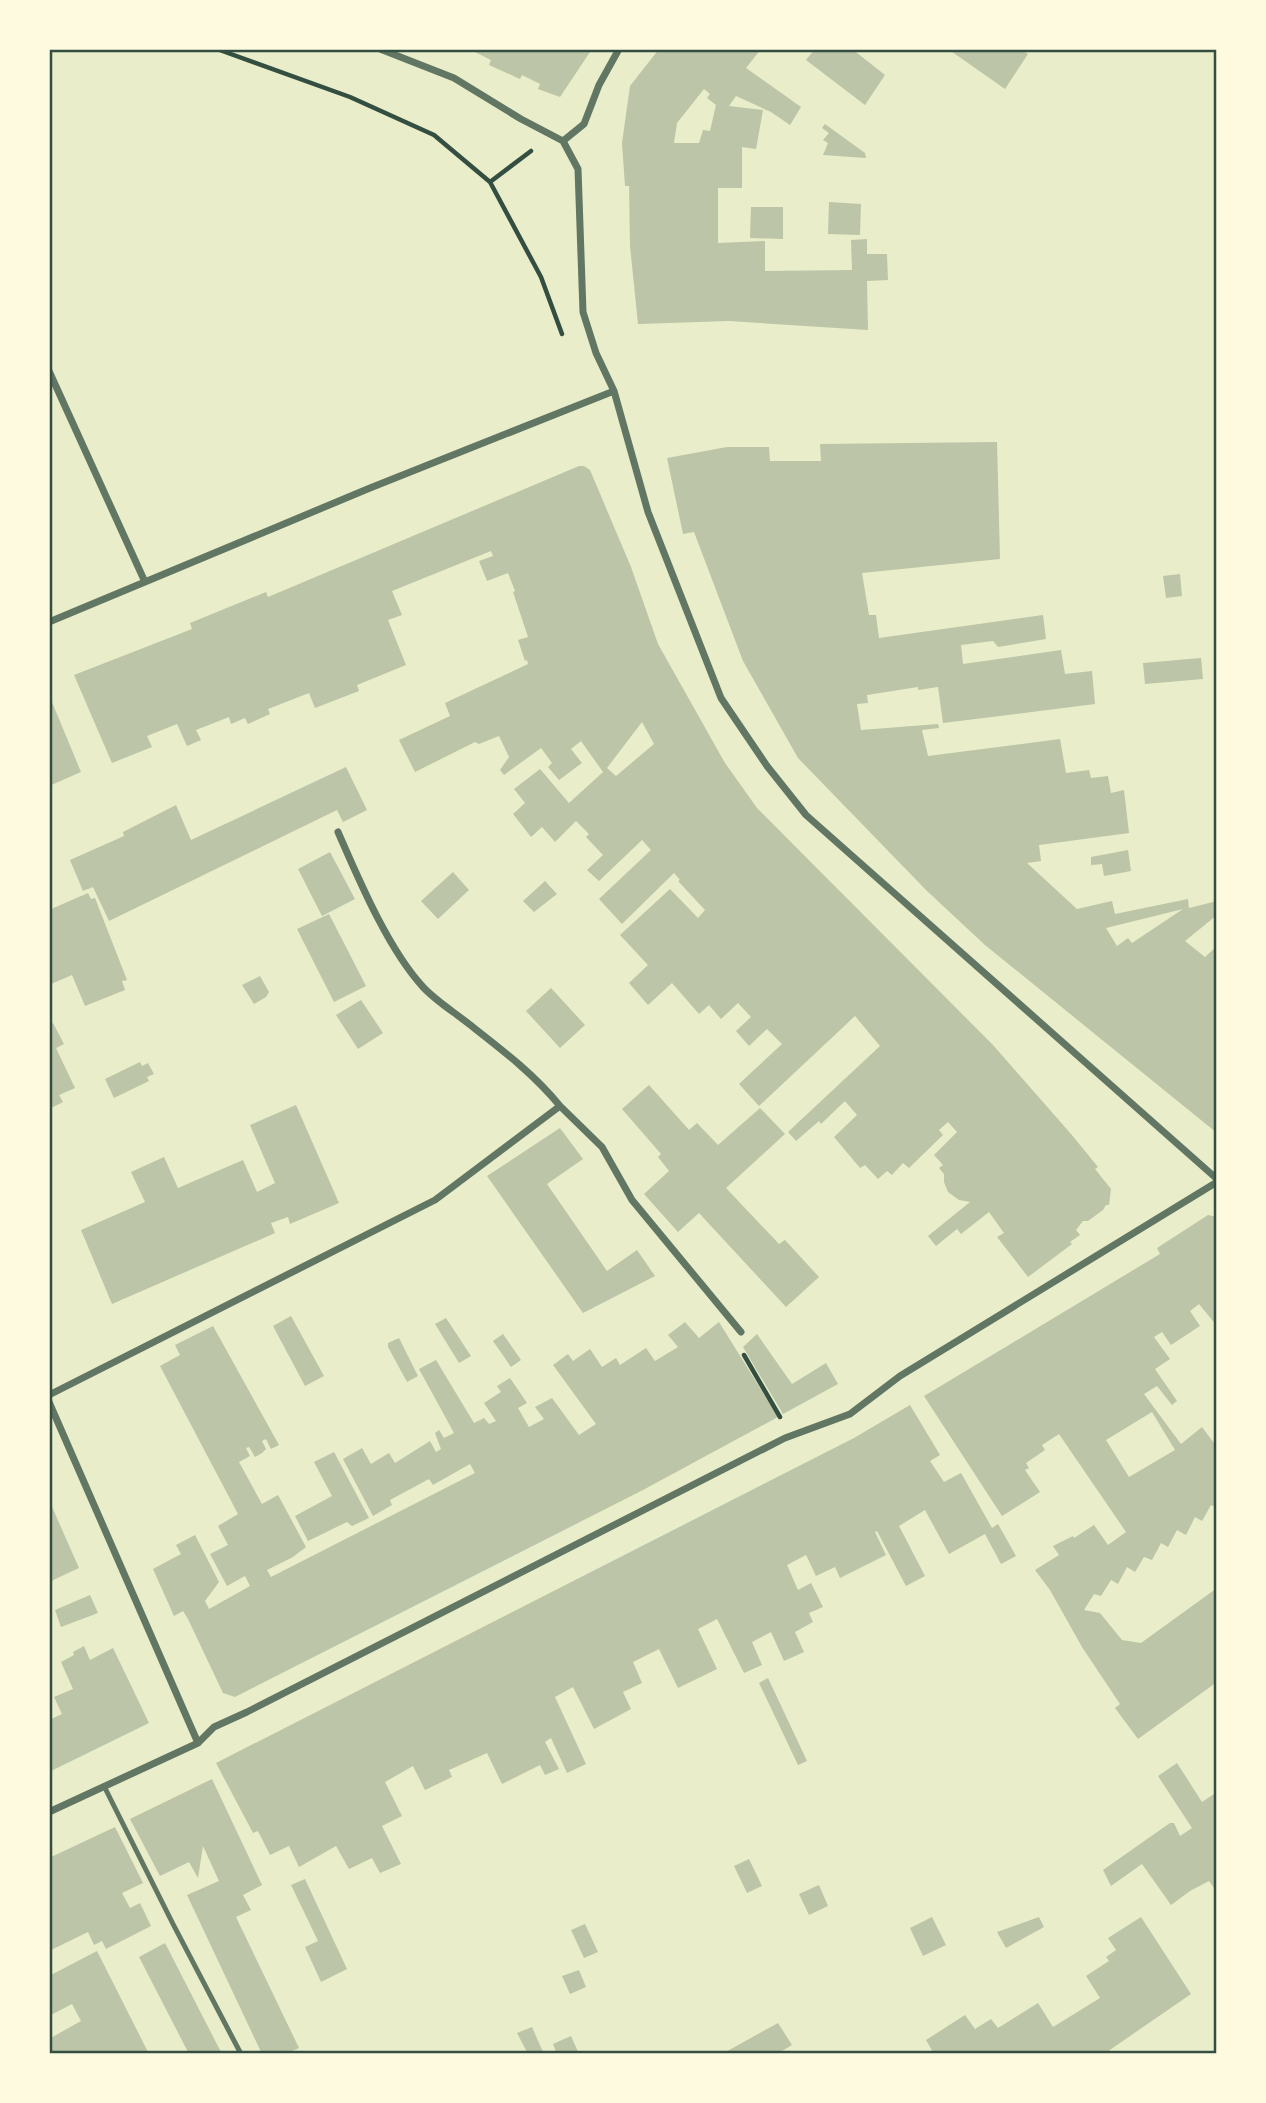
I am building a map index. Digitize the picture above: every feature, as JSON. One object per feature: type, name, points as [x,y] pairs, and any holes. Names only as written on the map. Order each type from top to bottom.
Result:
[{"type":"street","points":[[49,1812],[198,1743],[214,1727],[785,1438],[850,1414],[900,1376],[1217,1180],[806,815],[767,766],[721,698],[648,512],[614,391],[596,353],[583,312],[578,169],[564,141],[521,119],[454,78],[380,49]]},
{"type":"street","points":[[564,141],[584,124],[599,85],[619,49]]},
{"type":"street","points":[[49,371],[145,582]]},
{"type":"street","points":[[49,622],[370,488],[614,391]]},
{"type":"street","points":[[338,832],[365,892],[408,970],[425,989],[504,1051],[601,1147],[632,1200],[741,1332]]},
{"type":"street","points":[[49,1395],[435,1199],[560,1107]]},
{"type":"street","points":[[49,1402],[198,1743]]},
{"type":"lane","points":[[104,1786],[241,2054]]},
{"type":"path","points":[[218,49],[350,97],[434,135],[490,182],[541,277],[564,340]]},
{"type":"path","points":[[490,182],[533,150],[564,141]]},
{"type":"path","points":[[741,1332],[737,1344],[781,1419],[785,1438]]},
{"type":"building","points":[[469,49],[592,49],[560,97],[538,89],[540,84],[522,75],[520,79],[489,65],[491,60]]},
{"type":"building","points":[[659,49],[761,49],[746,68],[801,107],[790,125],[771,112],[736,96],[729,106],[763,110],[756,149],[742,147],[742,188],[718,188],[718,243],[765,241],[765,271],[852,270],[851,240],[867,239],[867,254],[887,254],[888,280],[867,281],[868,330],[729,321],[638,324],[630,246],[629,186],[625,186],[622,143],[630,86]],"holes":[[[704,89],[710,94],[707,98],[716,105],[710,131],[703,130],[699,143],[674,143],[677,123]]]},
{"type":"building","points":[[815,49],[852,49],[885,75],[865,105],[806,60]]},
{"type":"building","points":[[948,49],[1020,49],[1028,54],[1005,89]]},
{"type":"building","points":[[825,124],[865,153],[866,158],[823,155],[828,143],[823,140],[829,133],[822,128]]},
{"type":"building","points":[[829,202],[861,204],[860,235],[828,234]]},
{"type":"building","points":[[751,207],[783,207],[783,239],[750,238]]},
{"type":"building","points":[[997,442],[1000,559],[862,573],[869,615],[876,615],[879,638],[1043,615],[1046,639],[998,647],[993,641],[961,645],[963,664],[1061,650],[1065,674],[1092,671],[1095,704],[943,723],[938,687],[918,690],[918,687],[867,695],[868,703],[857,704],[861,730],[938,724],[939,728],[922,730],[928,756],[1060,739],[1066,773],[1089,770],[1091,778],[1108,776],[1111,793],[1124,790],[1129,833],[1039,845],[1041,861],[1027,863],[1077,909],[1112,901],[1115,914],[1188,899],[1189,908],[1217,901],[1217,915],[1185,941],[1205,957],[1217,946],[1217,1133],[985,945],[927,891],[798,758],[743,661],[694,532],[683,534],[667,458],[727,447],[769,447],[770,461],[821,461],[820,444]],"holes":[[[1183,909],[1132,943],[1128,938],[1117,946],[1106,928]]]},
{"type":"building","points":[[579,466],[590,470],[631,567],[658,644],[725,763],[757,808],[993,1045],[1071,1134],[1098,1167],[1095,1169],[1111,1189],[1109,1205],[1088,1221],[1083,1221],[1076,1230],[1080,1235],[1070,1242],[1072,1244],[1028,1277],[997,1237],[1004,1233],[989,1212],[961,1234],[957,1229],[936,1246],[928,1236],[970,1202],[959,1200],[948,1192],[944,1174],[939,1168],[943,1165],[934,1155],[957,1132],[948,1122],[939,1130],[943,1135],[909,1168],[903,1163],[892,1175],[887,1171],[878,1179],[865,1165],[860,1168],[834,1137],[857,1115],[845,1101],[821,1124],[819,1121],[796,1141],[788,1132],[880,1046],[855,1016],[759,1106],[739,1084],[782,1044],[767,1029],[749,1046],[736,1031],[751,1017],[738,1003],[721,1019],[709,1005],[699,1014],[672,983],[648,1005],[629,983],[648,965],[620,935],[670,889],[698,918],[705,910],[674,873],[622,924],[599,899],[651,850],[642,840],[599,881],[587,870],[603,855],[586,837],[589,834],[576,821],[555,842],[542,827],[531,837],[513,814],[525,803],[514,789],[540,769],[569,803],[603,772],[581,741],[571,749],[582,763],[559,780],[548,767],[552,763],[541,748],[504,775],[500,770],[509,757],[499,736],[479,744],[475,742],[415,772],[399,740],[450,716],[445,703],[528,664],[518,640],[528,637],[508,573],[487,581],[479,561],[493,556],[491,551],[392,591],[402,615],[388,620],[406,665],[357,685],[359,691],[315,708],[309,693],[268,709],[270,714],[248,724],[245,718],[231,724],[229,717],[196,730],[201,740],[187,746],[177,724],[147,736],[152,747],[112,763],[74,675],[192,629],[190,623],[266,592],[268,597]],"holes":[[[642,722],[654,744],[616,776],[607,768]]]},
{"type":"building","points":[[1180,574],[1182,596],[1166,598],[1163,576]]},
{"type":"building","points":[[1201,658],[1203,679],[1145,684],[1143,663]]},
{"type":"building","points":[[49,695],[81,772],[49,786]]},
{"type":"building","points":[[346,767],[367,810],[343,822],[337,810],[109,921],[93,887],[83,891],[70,860],[124,836],[123,832],[176,805],[191,840]]},
{"type":"building","points":[[1128,850],[1131,871],[1104,876],[1102,864],[1091,865],[1091,857]]},
{"type":"building","points":[[330,852],[355,899],[322,916],[298,869]]},
{"type":"building","points":[[453,872],[469,890],[438,919],[421,901]]},
{"type":"building","points":[[545,881],[557,894],[534,912],[523,901]]},
{"type":"building","points":[[88,893],[91,899],[95,898],[127,980],[122,981],[125,990],[85,1006],[72,975],[49,985],[49,910]]},
{"type":"building","points":[[329,914],[366,986],[334,1002],[297,929]]},
{"type":"building","points":[[260,976],[269,992],[254,1004],[242,985]]},
{"type":"building","points":[[551,988],[585,1025],[560,1048],[526,1011]]},
{"type":"building","points":[[361,1000],[383,1033],[358,1049],[336,1015]]},
{"type":"building","points":[[49,1013],[51,1024],[53,1023],[64,1044],[56,1048],[75,1088],[59,1095],[63,1102],[49,1109]]},
{"type":"building","points":[[140,1062],[142,1066],[148,1063],[154,1074],[147,1077],[149,1081],[114,1098],[105,1079]]},
{"type":"building","points":[[649,1085],[689,1130],[697,1123],[718,1145],[760,1108],[785,1134],[726,1188],[779,1244],[785,1240],[819,1277],[786,1307],[699,1213],[678,1232],[644,1194],[669,1171],[658,1157],[661,1154],[622,1109]]},
{"type":"building","points":[[296,1105],[339,1203],[290,1224],[288,1217],[271,1223],[275,1233],[112,1304],[81,1230],[145,1202],[131,1172],[164,1157],[178,1188],[243,1160],[257,1192],[275,1183],[250,1125]]},
{"type":"building","points":[[560,1128],[583,1159],[547,1184],[607,1271],[637,1250],[655,1276],[583,1313],[487,1176]]},
{"type":"building","points":[[1208,1215],[1217,1217],[1217,1326],[1199,1304],[1190,1311],[1200,1326],[1171,1345],[1162,1332],[1154,1337],[1170,1359],[1155,1369],[1177,1401],[1172,1405],[1157,1386],[1144,1394],[1181,1444],[1202,1427],[1217,1447],[1217,1508],[1211,1505],[1202,1521],[1195,1517],[1186,1535],[1177,1530],[1168,1547],[1161,1543],[1152,1560],[1144,1557],[1135,1572],[1127,1567],[1118,1584],[1111,1580],[1101,1596],[1094,1594],[1084,1610],[1100,1613],[1122,1640],[1141,1643],[1217,1588],[1217,1682],[1138,1739],[1115,1708],[1120,1704],[1035,1570],[1059,1555],[1053,1546],[1073,1536],[1074,1538],[1094,1525],[1108,1545],[1126,1532],[1059,1434],[1042,1445],[1045,1450],[1026,1463],[1029,1468],[1025,1470],[1040,1492],[1002,1516],[924,1396],[1160,1254],[1157,1248]],"holes":[[[1152,1412],[1175,1450],[1129,1477],[1106,1440]]]},
{"type":"building","points":[[291,1316],[324,1376],[305,1386],[273,1326]]},
{"type":"building","points":[[446,1318],[471,1356],[459,1363],[435,1324]]},
{"type":"building","points":[[685,1322],[699,1338],[719,1322],[778,1417],[643,1490],[235,1697],[223,1693],[188,1619],[183,1611],[174,1616],[153,1569],[181,1554],[176,1545],[195,1535],[219,1582],[205,1601],[209,1609],[250,1586],[245,1576],[227,1586],[210,1554],[228,1545],[218,1526],[238,1514],[160,1366],[180,1355],[175,1345],[213,1326],[279,1445],[271,1449],[266,1439],[262,1441],[266,1449],[262,1453],[255,1457],[249,1447],[246,1448],[250,1456],[239,1462],[262,1504],[278,1495],[306,1547],[267,1570],[271,1577],[475,1473],[470,1464],[433,1485],[429,1479],[390,1500],[392,1505],[373,1516],[343,1459],[362,1448],[371,1464],[389,1453],[395,1463],[430,1441],[436,1452],[441,1449],[435,1433],[439,1430],[444,1438],[454,1433],[419,1369],[436,1360],[474,1423],[484,1418],[489,1424],[496,1421],[484,1403],[501,1392],[497,1386],[510,1378],[527,1403],[518,1408],[529,1427],[544,1419],[535,1407],[552,1398],[579,1435],[596,1424],[553,1365],[568,1354],[573,1361],[590,1349],[602,1367],[616,1358],[620,1365],[646,1348],[655,1361],[678,1347],[668,1335]]},
{"type":"building","points":[[503,1334],[521,1360],[511,1367],[493,1341]]},
{"type":"building","points":[[757,1334],[792,1384],[826,1363],[838,1384],[783,1414],[743,1347]]},
{"type":"building","points":[[399,1338],[418,1376],[407,1382],[388,1347],[388,1343]]},
{"type":"building","points":[[910,1405],[940,1455],[930,1461],[944,1482],[961,1473],[992,1528],[998,1524],[1016,1556],[1001,1564],[985,1534],[949,1554],[925,1510],[899,1526],[925,1576],[906,1586],[877,1531],[875,1532],[886,1555],[840,1578],[835,1567],[816,1576],[806,1555],[787,1565],[798,1590],[811,1583],[823,1607],[809,1613],[813,1622],[795,1632],[804,1652],[784,1661],[771,1632],[752,1642],[762,1665],[744,1673],[717,1619],[698,1629],[717,1669],[678,1688],[659,1649],[633,1662],[642,1683],[623,1692],[631,1709],[594,1729],[573,1687],[555,1697],[586,1764],[567,1773],[551,1738],[545,1742],[559,1769],[545,1775],[540,1765],[502,1784],[487,1753],[449,1770],[452,1777],[425,1790],[413,1766],[385,1782],[402,1816],[382,1826],[401,1864],[380,1873],[372,1858],[349,1869],[336,1846],[299,1867],[289,1846],[270,1855],[258,1831],[253,1833],[216,1763],[854,1438]]},
{"type":"building","points":[[334,1452],[369,1518],[352,1526],[347,1522],[308,1541],[295,1516],[332,1496],[314,1462]]},
{"type":"building","points":[[49,1500],[79,1568],[49,1582]]},
{"type":"building","points":[[90,1595],[98,1613],[61,1627],[55,1610]]},
{"type":"building","points":[[84,1646],[90,1660],[113,1648],[149,1723],[49,1772],[49,1720],[62,1714],[54,1697],[73,1689],[61,1662]]},
{"type":"building","points":[[768,1678],[807,1761],[798,1765],[759,1683]]},
{"type":"building","points":[[1177,1763],[1202,1802],[1217,1792],[1217,1892],[1209,1881],[1171,1905],[1142,1864],[1111,1886],[1103,1870],[1170,1823],[1174,1823],[1180,1836],[1192,1828],[1158,1776]]},
{"type":"building","points":[[212,1779],[262,1885],[243,1895],[251,1910],[236,1917],[299,2048],[285,2054],[262,2054],[187,1895],[219,1881],[203,1846],[198,1878],[189,1862],[160,1876],[130,1819]]},
{"type":"building","points":[[115,1827],[143,1883],[122,1893],[130,1908],[140,1903],[151,1926],[106,1949],[102,1941],[94,1945],[88,1932],[49,1951],[49,1858]]},
{"type":"building","points":[[749,1859],[762,1886],[747,1893],[734,1866]]},
{"type":"building","points":[[305,1879],[347,1969],[321,1982],[305,1947],[318,1941],[291,1885]]},
{"type":"building","points":[[819,1885],[828,1906],[809,1915],[799,1894]]},
{"type":"building","points":[[932,1917],[946,1945],[923,1956],[910,1928]]},
{"type":"building","points":[[1039,1917],[1044,1927],[1006,1948],[997,1932]]},
{"type":"building","points":[[1141,1917],[1191,1994],[1104,2054],[934,2054],[926,2040],[965,2015],[975,2029],[991,2019],[998,2028],[1038,2003],[1053,2027],[1100,1998],[1086,1976],[1109,1961],[1106,1957],[1116,1950],[1108,1938]]},
{"type":"building","points":[[585,1924],[598,1952],[584,1958],[571,1930]]},
{"type":"building","points":[[165,1943],[222,2054],[189,2054],[139,1957]]},
{"type":"building","points":[[97,1951],[149,2054],[49,2054],[49,2039],[81,2021],[72,2004],[49,2016],[49,1976]]},
{"type":"building","points":[[579,1970],[586,1987],[570,1994],[562,1976]]},
{"type":"building","points":[[778,2023],[792,2045],[777,2054],[722,2054]]},
{"type":"building","points":[[532,2027],[543,2052],[538,2054],[528,2054],[517,2033]]},
{"type":"building","points":[[571,2036],[579,2054],[557,2054],[553,2044]]}]
